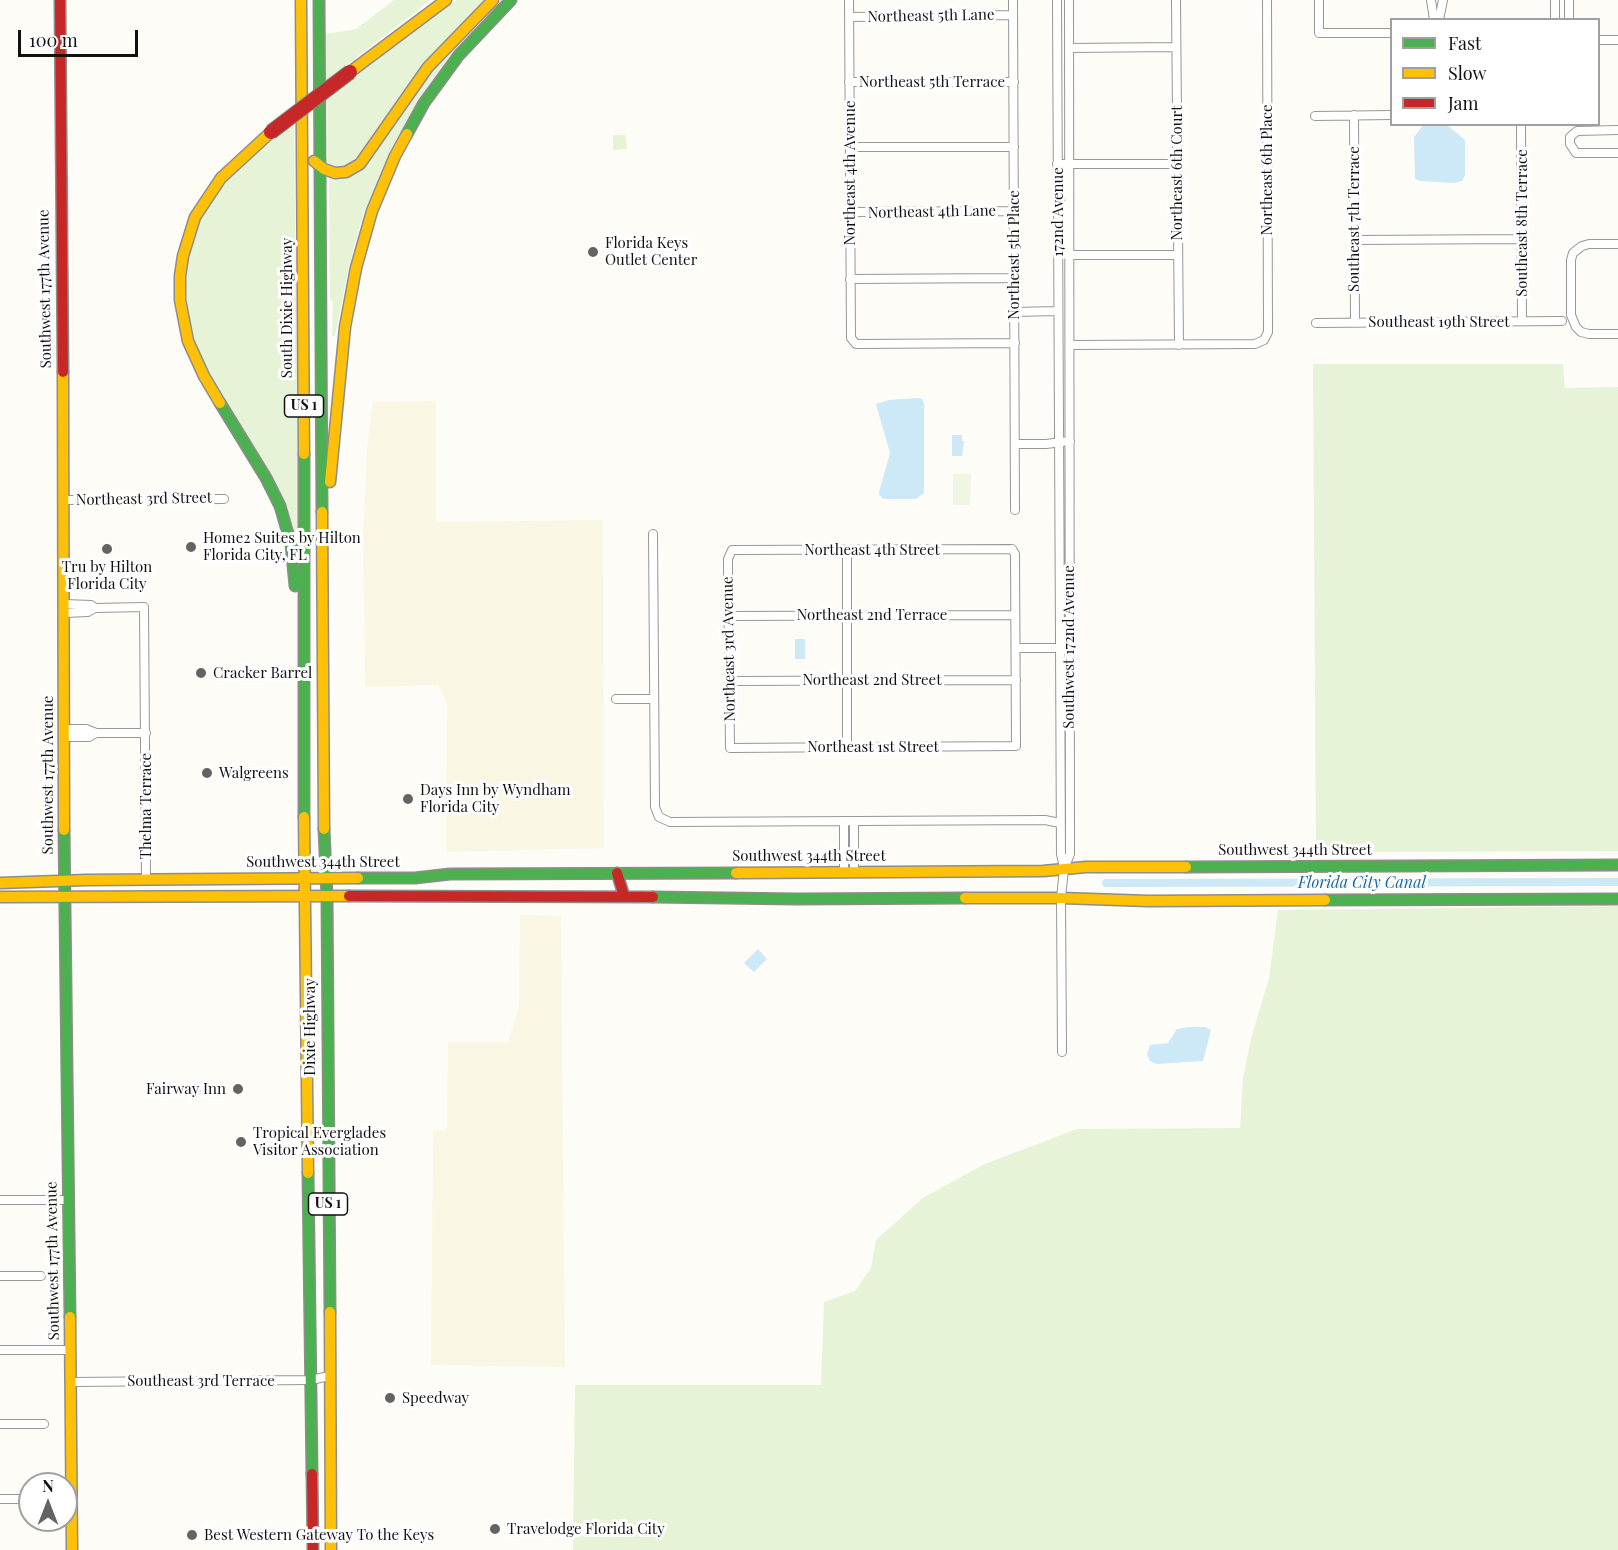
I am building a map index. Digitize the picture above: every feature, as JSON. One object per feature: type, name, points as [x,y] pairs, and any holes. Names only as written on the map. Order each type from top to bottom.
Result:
[{"type":"main road","name":"Southwest 177th Avenue","points":[[60,0],[64,897],[71,1350],[69,1472]]},
{"type":"main road","name":"South Dixie Highway","points":[[302,0],[305,688]]},
{"type":"main road","name":"US 1","points":[[319,0],[322,504]]},
{"type":"main road","points":[[305,688],[298,665],[294,565],[286,525],[271,487],[197,364],[186,331],[180,300],[183,256],[195,217],[221,178],[244,155],[271,132],[446,0]]},
{"type":"main road","points":[[302,124],[309,152],[320,166],[341,173],[351,171],[360,164],[428,67],[466,25],[493,0]]},
{"type":"main road","points":[[322,504],[330,487],[339,375],[350,297],[363,239],[377,197],[404,138],[430,95],[478,33],[511,0]]},
{"type":"main road","name":"Dixie Highway","points":[[322,504],[331,1550]]},
{"type":"main road","name":"Dixie Highway","points":[[305,688],[304,897],[313,1550]]},
{"type":"main road","name":"Southwest 344th Street","points":[[0,883],[146,879],[415,878],[450,874],[849,872],[1086,867],[1618,865]]},
{"type":"main road","points":[[623,873],[624,896]]},
{"type":"main road","points":[[0,897],[624,896],[1061,898],[1149,901],[1618,899]]},
{"type":"main road","name":"Southwest 177th Avenue","points":[[71,1532],[72,1550]]},
{"type":"street","name":"Northeast 4th Avenue","points":[[849,0],[851,338],[856,344],[1015,344]]},
{"type":"street","name":"Northeast 5th Place","points":[[1013,0],[1016,510]]},
{"type":"street","name":"172nd Avenue","points":[[1057,0],[1059,425]]},
{"type":"street","name":"172nd Avenue","points":[[1069,0],[1070,424]]},
{"type":"street","name":"Northeast 6th Court","points":[[1176,0],[1179,345]]},
{"type":"street","name":"Northeast 6th Place","points":[[1179,345],[1256,344],[1264,340],[1268,332],[1267,0]]},
{"type":"street","points":[[1319,0],[1319,33],[1390,33]]},
{"type":"street","points":[[1431,0],[1434,18]]},
{"type":"street","points":[[1439,18],[1443,0]]},
{"type":"street","points":[[1555,0],[1555,18]]},
{"type":"street","points":[[1569,0],[1569,18]]},
{"type":"street","name":"Northeast 5th Lane","points":[[849,17],[1013,15]]},
{"type":"street","points":[[1600,40],[1618,40]]},
{"type":"street","points":[[1069,48],[1176,47]]},
{"type":"street","name":"Northeast 5th Terrace","points":[[849,82],[1014,82]]},
{"type":"street","name":"Southeast 7th Terrace","points":[[1354,115],[1354,322]]},
{"type":"street","points":[[1315,116],[1390,115]]},
{"type":"street","name":"Southeast 8th Terrace","points":[[1521,126],[1522,321]]},
{"type":"street","points":[[1618,130],[1577,130],[1570,138],[1570,144],[1576,153],[1618,153]]},
{"type":"street","points":[[849,147],[1014,147]]},
{"type":"street","points":[[1057,164],[1176,164]]},
{"type":"street","name":"Northeast 4th Lane","points":[[850,212],[1014,211]]},
{"type":"street","points":[[1354,240],[1522,239]]},
{"type":"street","points":[[1618,244],[1588,244],[1573,253],[1571,315],[1581,332],[1618,334]]},
{"type":"street","points":[[1070,255],[1177,255]]},
{"type":"street","points":[[850,279],[1013,278]]},
{"type":"street","points":[[1014,312],[1058,311]]},
{"type":"street","name":"Southeast 19th Street","points":[[1316,323],[1562,321]]},
{"type":"street","points":[[1070,345],[1179,345]]},
{"type":"street","name":"Southwest 172nd Avenue","points":[[1062,1052],[1061,898],[1064,869],[1070,854],[1070,424]]},
{"type":"street","name":"Southwest 172nd Avenue","points":[[1059,425],[1060,854],[1064,869]]},
{"type":"street","points":[[1015,444],[1070,441]]},
{"type":"street","name":"Northeast 3rd Street","points":[[64,500],[224,499]]},
{"type":"street","points":[[653,534],[655,807],[656,813],[664,820],[670,822],[1045,820],[1060,823]]},
{"type":"street","name":"Northeast 4th Street","points":[[732,550],[1012,549],[1015,554],[1015,615]]},
{"type":"street","name":"Northeast 3rd Avenue","points":[[730,748],[728,559],[732,550]]},
{"type":"street","points":[[847,550],[848,747]]},
{"type":"street","name":"Thelma Terrace","points":[[64,608],[91,605],[95,608],[144,608],[146,879]]},
{"type":"street","points":[[1015,615],[1016,680]]},
{"type":"street","name":"Northeast 2nd Terrace","points":[[728,616],[1015,615]]},
{"type":"street","points":[[1016,648],[1069,648]]},
{"type":"street","name":"Northeast 2nd Street","points":[[729,681],[1016,680]]},
{"type":"street","name":"Northeast 1st Street","points":[[730,748],[1016,746],[1016,680]]},
{"type":"street","points":[[616,699],[654,699]]},
{"type":"street","points":[[65,733],[87,729],[96,733],[146,733]]},
{"type":"street","points":[[844,821],[849,872]]},
{"type":"street","points":[[849,872],[854,821]]},
{"type":"street","points":[[0,1200],[69,1200]]},
{"type":"street","points":[[0,1276],[41,1276]]},
{"type":"street","points":[[0,1350],[71,1350]]},
{"type":"street","name":"Southeast 3rd Terrace","points":[[71,1382],[311,1380],[329,1376]]},
{"type":"street","points":[[0,1424],[44,1425]]},
{"type":"street","points":[[0,1499],[18,1499]]},
{"type":"shaded area","points":[[436,401],[436,522],[603,520],[604,848],[446,852],[447,704],[438,685],[365,687],[363,534],[367,448],[373,402]]},
{"type":"shaded area","points":[[520,915],[561,916],[565,1367],[431,1365],[433,1130],[447,1130],[448,1042],[508,1042],[519,1006]]},
{"type":"green space","points":[[394,0],[431,0],[326,81],[325,34],[356,29]]},
{"type":"green space","points":[[457,0],[488,0],[352,166],[328,167],[327,97]]},
{"type":"green space","points":[[482,20],[427,86],[364,211],[350,262],[335,336],[332,336],[329,176],[334,177],[388,131],[444,56]]},
{"type":"green space","points":[[294,122],[299,537],[294,537],[191,337],[184,276],[202,214],[235,171]]},
{"type":"green space","points":[[613,135],[626,135],[627,149],[613,150]]},
{"type":"green space","points":[[1313,364],[1563,364],[1565,388],[1618,387],[1618,851],[1316,852]]},
{"type":"green space","points":[[953,474],[971,474],[970,505],[953,505]]},
{"type":"green space","points":[[1618,906],[1618,1550],[573,1550],[575,1385],[821,1385],[824,1302],[855,1291],[871,1268],[876,1240],[924,1197],[985,1164],[1077,1129],[1240,1128],[1243,1078],[1251,1039],[1269,978],[1278,910]]},
{"type":"water","points":[[1422,126],[1448,126],[1465,140],[1465,175],[1462,181],[1454,183],[1415,179],[1414,137]]},
{"type":"water","points":[[918,398],[924,403],[924,493],[916,499],[884,499],[879,492],[890,453],[876,404],[889,400]]},
{"type":"water","points":[[952,435],[962,435],[962,441],[964,441],[962,456],[952,456]]},
{"type":"water","points":[[795,639],[805,639],[805,659],[795,659]]},
{"type":"water","points":[[758,949],[767,959],[754,972],[744,963]]},
{"type":"water","points":[[1205,1027],[1211,1030],[1203,1061],[1157,1064],[1150,1061],[1147,1054],[1150,1045],[1168,1043],[1177,1029]]},
{"type":"water","points":[[193,1085],[203,1092],[200,1095],[186,1097],[185,1094]]},
{"type":"waterway","name":"Florida City Canal","points":[[1106,883],[1618,882]]},
{"type":"traffic: fast","points":[[319,0],[322,512]]},
{"type":"traffic: fast","points":[[407,134],[424,103],[459,55],[511,0]]},
{"type":"traffic: fast","points":[[220,403],[266,478],[280,506],[291,544],[295,586]]},
{"type":"traffic: fast","points":[[304,454],[304,817]]},
{"type":"traffic: fast","points":[[324,829],[327,897],[330,1312]]},
{"type":"traffic: fast","points":[[64,830],[70,1317]]},
{"type":"traffic: fast","points":[[1186,867],[1618,865]]},
{"type":"traffic: fast","points":[[358,878],[415,878],[450,874],[736,873]]},
{"type":"traffic: fast","points":[[653,897],[965,898]]},
{"type":"traffic: fast","points":[[1325,900],[1618,899]]},
{"type":"traffic: fast","points":[[308,1173],[312,1474]]},
{"type":"traffic: slow","points":[[301,0],[304,454]]},
{"type":"traffic: slow","points":[[350,72],[446,0]]},
{"type":"traffic: slow","points":[[314,161],[324,169],[335,173],[346,172],[360,164],[428,67],[493,0]]},
{"type":"traffic: slow","points":[[220,403],[204,376],[188,341],[180,300],[183,256],[195,217],[221,178],[271,132]]},
{"type":"traffic: slow","points":[[330,482],[345,327],[356,268],[372,211],[395,156],[407,134]]},
{"type":"traffic: slow","points":[[63,372],[64,830]]},
{"type":"traffic: slow","points":[[322,512],[324,829]]},
{"type":"traffic: slow","points":[[304,817],[308,1173]]},
{"type":"traffic: slow","points":[[736,873],[1043,871],[1086,867],[1186,867]]},
{"type":"traffic: slow","points":[[0,883],[358,878]]},
{"type":"traffic: slow","points":[[0,897],[349,896]]},
{"type":"traffic: slow","points":[[965,898],[1149,901],[1325,900]]},
{"type":"traffic: slow","points":[[330,1312],[331,1550]]},
{"type":"traffic: slow","points":[[70,1317],[72,1550]]},
{"type":"traffic: jam","points":[[60,0],[63,372]]},
{"type":"traffic: jam","points":[[271,132],[350,72]]},
{"type":"traffic: jam","points":[[617,873],[624,896]]},
{"type":"traffic: jam","points":[[349,896],[653,897]]},
{"type":"traffic: jam","points":[[312,1474],[313,1550]]},
{"type":"place","name":"Florida Keys Outlet Center","points":[[593,252]]},
{"type":"place","name":"Home2 Suites by Hilton Florida City, FL","points":[[191,547]]},
{"type":"place","name":"Tru by Hilton Florida City","points":[[107,549]]},
{"type":"place","name":"Cracker Barrel","points":[[201,673]]},
{"type":"place","name":"Walgreens","points":[[207,773]]},
{"type":"place","name":"Days Inn by Wyndham Florida City","points":[[408,799]]},
{"type":"place","name":"Fairway Inn","points":[[238,1089]]},
{"type":"place","name":"Tropical Everglades Visitor Association","points":[[241,1142]]},
{"type":"place","name":"Speedway","points":[[390,1398]]},
{"type":"place","name":"Travelodge Florida City","points":[[495,1529]]},
{"type":"place","name":"Best Western Gateway To the Keys","points":[[192,1535]]}]
